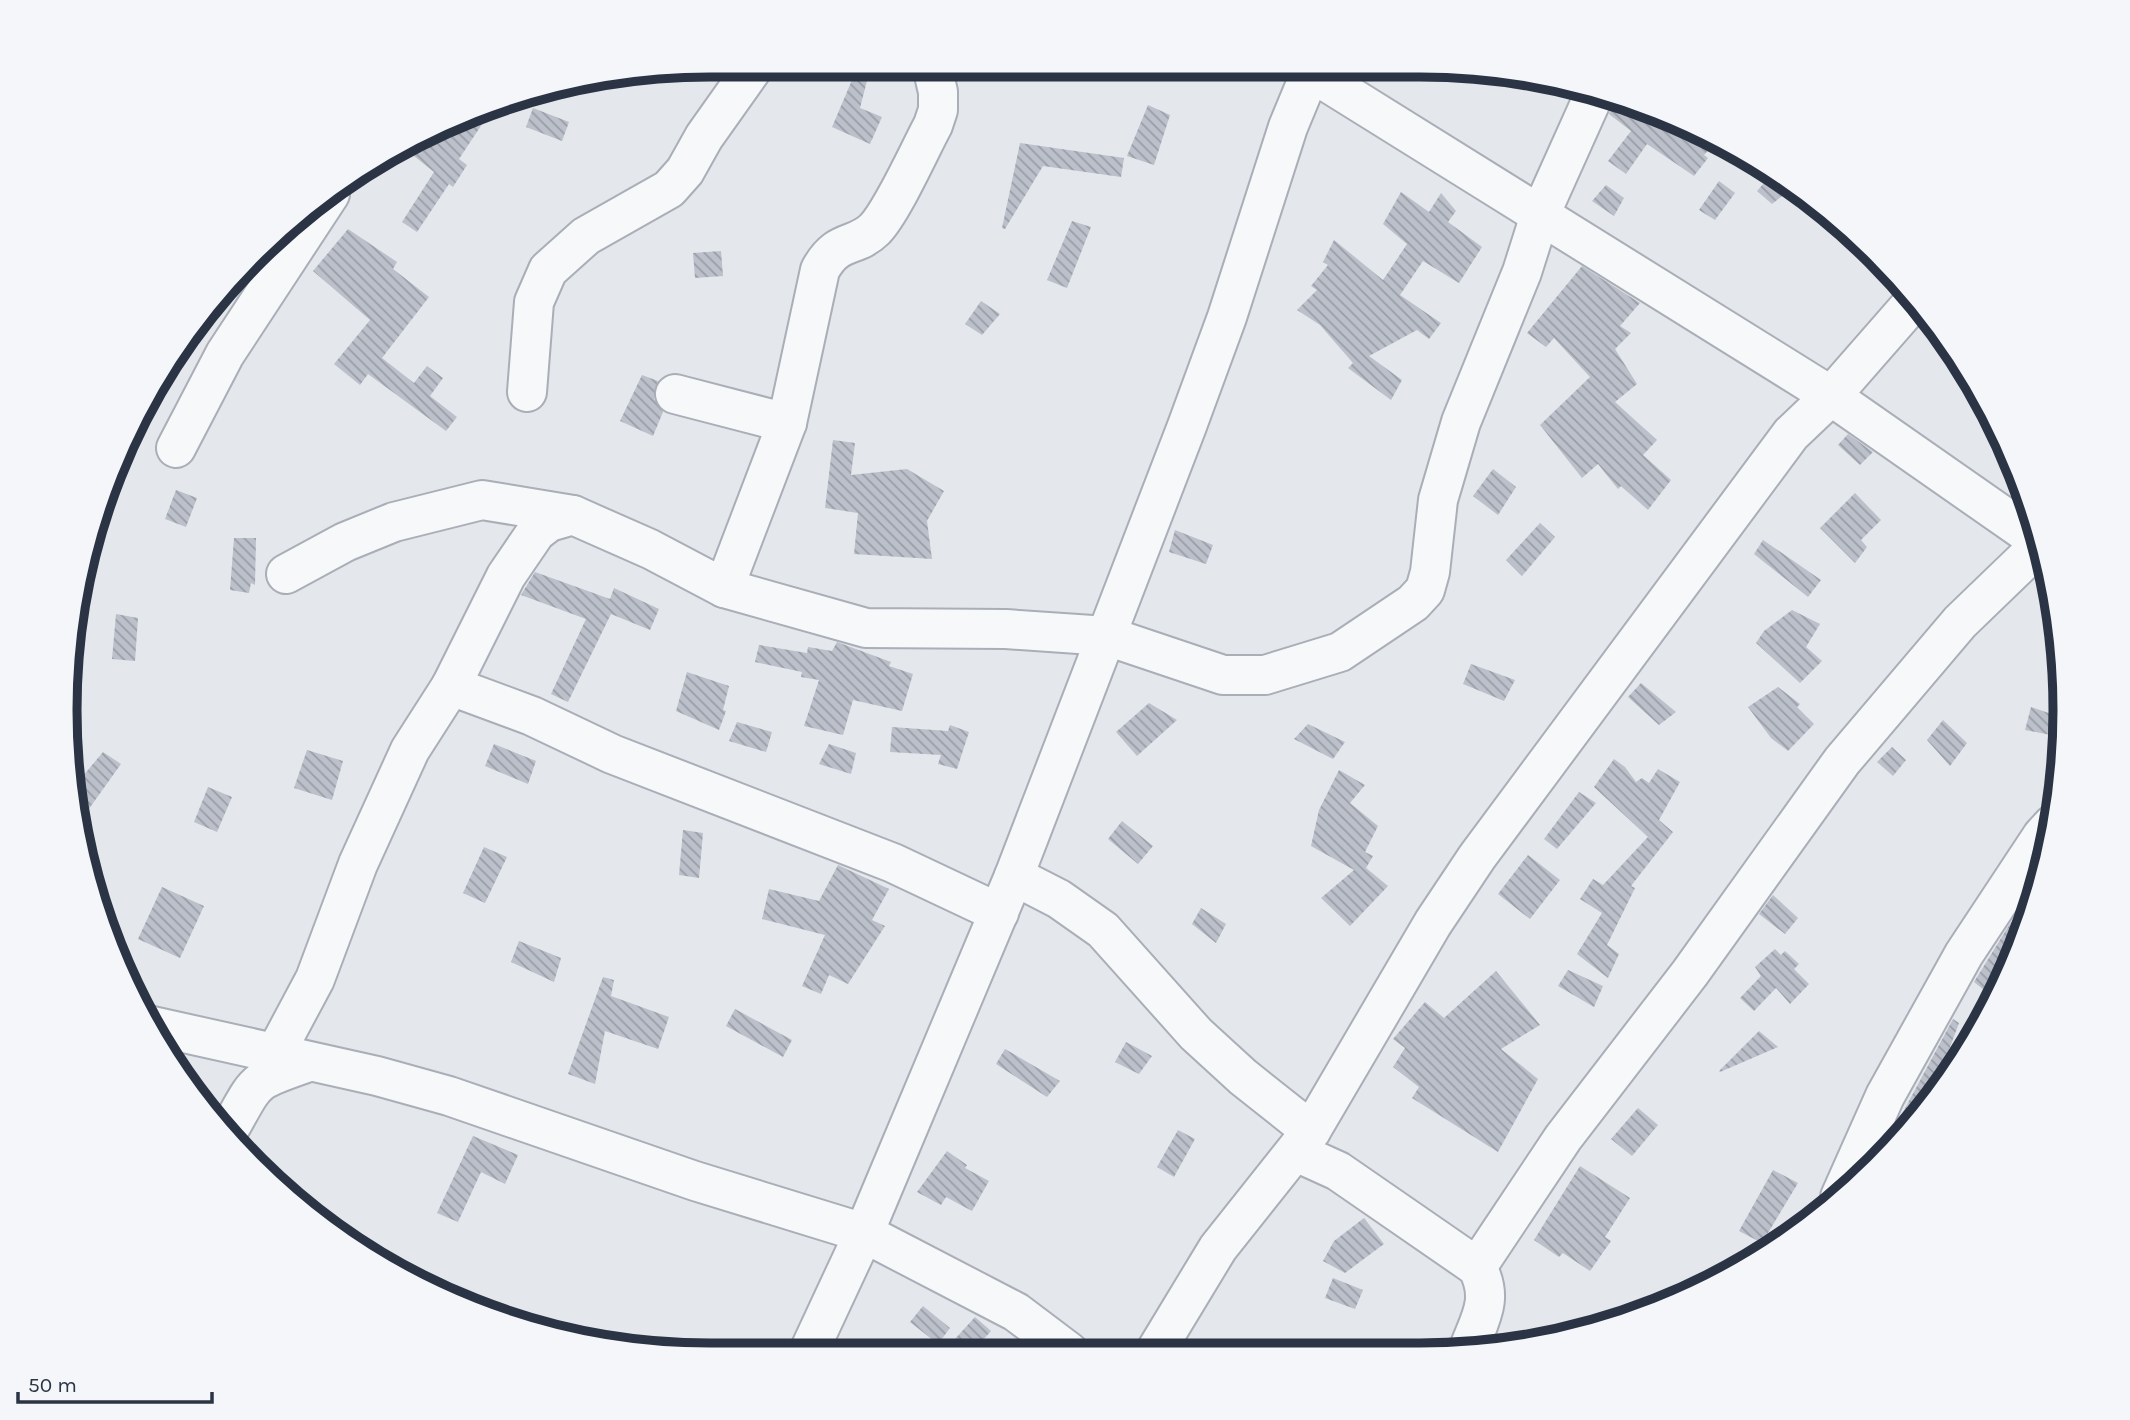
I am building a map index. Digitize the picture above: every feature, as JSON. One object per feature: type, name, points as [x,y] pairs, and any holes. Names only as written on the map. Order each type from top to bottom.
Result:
[{"type":"street","points":[[527,392],[534,302],[548,270],[586,236],[669,189],[685,171],[704,137],[746,77]]},
{"type":"street","points":[[723,589],[787,423],[813,290],[820,270],[829,254],[874,230],[884,216],[933,125],[938,110],[935,77]]},
{"type":"street","points":[[812,1343],[864,1233],[1014,876],[1227,317],[1287,127],[1307,77]]},
{"type":"street","points":[[1321,77],[1831,396],[2027,532]]},
{"type":"street","points":[[286,574],[345,542],[394,522],[482,500],[573,515],[650,549],[723,589],[866,628],[1006,629],[1107,636],[1223,675],[1265,675],[1340,652],[1413,603],[1425,590],[1430,572],[1438,500],[1461,422],[1522,272],[1540,215],[1592,101]]},
{"type":"street","points":[[176,448],[225,355],[316,215]]},
{"type":"street","points":[[1160,1343],[1218,1248],[1303,1141],[1433,923],[1476,857],[1791,434],[1831,396],[1908,308]]},
{"type":"street","points":[[675,394],[787,423]]},
{"type":"street","points":[[232,1124],[251,1088],[291,1058],[315,979],[358,864],[410,750],[450,686],[481,621],[524,546],[549,522],[573,515]]},
{"type":"street","points":[[1477,1267],[1563,1138],[1690,973],[1842,761],[1960,622],[2033,553]]},
{"type":"street","points":[[450,686],[532,716],[612,754],[893,863],[999,914]]},
{"type":"street","points":[[1850,1175],[1885,1096],[1964,954],[2040,839]]},
{"type":"street","points":[[1014,876],[1059,899],[1103,930],[1196,1034],[1243,1077],[1303,1141],[1338,1171],[1477,1267],[1486,1282],[1487,1296],[1471,1341]]},
{"type":"street","points":[[164,1029],[377,1076],[449,1096],[695,1181],[864,1233],[1016,1312],[1057,1343]]},
{"type":"building","points":[[853,77],[868,77],[860,108],[882,117],[870,144],[832,127]]},
{"type":"building","points":[[1148,105],[1170,115],[1154,165],[1127,156]]},
{"type":"building","points":[[1611,107],[1662,125],[1711,148],[1704,155],[1708,158],[1694,176],[1647,144],[1626,174],[1608,161],[1631,131],[1609,114]]},
{"type":"building","points":[[533,108],[569,122],[562,141],[526,127]]},
{"type":"building","points":[[486,119],[459,159],[467,165],[453,187],[449,184],[417,232],[402,222],[434,172],[410,153]]},
{"type":"building","points":[[1020,143],[1124,158],[1121,177],[1043,166],[1005,229],[1002,228]]},
{"type":"building","points":[[1766,180],[1785,194],[1772,204],[1757,191]]},
{"type":"building","points":[[1719,181],[1735,193],[1715,220],[1699,210]]},
{"type":"building","points":[[1606,185],[1624,198],[1614,216],[1592,201]]},
{"type":"building","points":[[1401,192],[1429,212],[1441,193],[1456,211],[1448,222],[1482,247],[1459,283],[1423,261],[1400,295],[1441,323],[1429,339],[1417,330],[1369,356],[1402,380],[1391,400],[1348,368],[1353,363],[1320,325],[1297,310],[1317,290],[1311,286],[1328,265],[1323,262],[1334,240],[1383,280],[1407,244],[1383,224]]},
{"type":"building","points":[[1072,221],[1091,227],[1067,288],[1047,280]]},
{"type":"building","points":[[348,229],[397,262],[393,269],[429,297],[382,358],[414,383],[427,366],[443,378],[430,396],[457,417],[446,431],[368,374],[360,385],[334,364],[370,320],[313,271]]},
{"type":"building","points":[[721,251],[723,276],[695,278],[693,253]]},
{"type":"building","points":[[1582,266],[1640,303],[1620,326],[1631,333],[1615,349],[1637,384],[1615,402],[1657,440],[1643,455],[1671,480],[1648,510],[1621,486],[1618,489],[1598,464],[1582,478],[1540,425],[1590,377],[1554,338],[1546,347],[1527,333]]},
{"type":"building","points":[[981,301],[1000,314],[982,335],[965,324]]},
{"type":"building","points":[[642,375],[658,381],[654,399],[663,412],[653,436],[620,421]]},
{"type":"building","points":[[1848,434],[1873,452],[1860,465],[1838,445]]},
{"type":"building","points":[[833,440],[855,443],[851,475],[907,469],[944,491],[927,521],[932,559],[854,554],[858,513],[825,508]]},
{"type":"building","points":[[1493,469],[1516,487],[1498,515],[1473,496]]},
{"type":"building","points":[[176,490],[197,498],[186,527],[165,519]]},
{"type":"building","points":[[1855,493],[1881,520],[1861,540],[1867,547],[1855,563],[1820,528]]},
{"type":"building","points":[[1540,523],[1555,537],[1522,576],[1506,560]]},
{"type":"building","points":[[1175,530],[1213,545],[1206,564],[1169,552]]},
{"type":"building","points":[[234,538],[256,538],[255,585],[251,583],[249,593],[230,590]]},
{"type":"building","points":[[1763,540],[1821,580],[1808,597],[1754,554]]},
{"type":"building","points":[[535,572],[610,599],[614,588],[659,609],[650,630],[611,614],[568,702],[551,694],[586,619],[521,595]]},
{"type":"building","points":[[1792,610],[1820,624],[1806,647],[1822,661],[1800,683],[1756,643],[1764,631]]},
{"type":"building","points":[[116,614],[138,618],[135,661],[112,659]]},
{"type":"building","points":[[837,642],[891,662],[889,666],[913,674],[902,711],[853,700],[843,735],[804,726],[819,680],[801,677],[802,672],[755,662],[759,645],[807,653],[808,647],[832,651]]},
{"type":"building","points":[[1471,664],[1515,680],[1504,701],[1463,684]]},
{"type":"building","points":[[687,672],[729,686],[723,710],[726,711],[719,730],[676,711]]},
{"type":"building","points":[[1641,683],[1676,712],[1659,725],[1628,697]]},
{"type":"building","points":[[1778,687],[1800,704],[1797,707],[1814,724],[1788,751],[1771,738],[1748,707]]},
{"type":"building","points":[[1149,703],[1177,720],[1137,756],[1116,732]]},
{"type":"building","points":[[2031,707],[2053,715],[2052,735],[2025,730]]},
{"type":"building","points":[[1943,720],[1967,743],[1950,766],[1927,740]]},
{"type":"building","points":[[737,722],[772,732],[766,752],[729,741]]},
{"type":"building","points":[[1308,724],[1345,742],[1333,759],[1294,739]]},
{"type":"building","points":[[950,725],[969,732],[957,769],[938,764],[941,755],[890,752],[892,727],[948,731]]},
{"type":"building","points":[[494,744],[536,761],[528,784],[485,766]]},
{"type":"building","points":[[829,744],[856,753],[851,774],[819,764]]},
{"type":"building","points":[[1892,747],[1906,760],[1893,776],[1877,762]]},
{"type":"building","points":[[307,750],[343,761],[332,800],[294,788]]},
{"type":"building","points":[[103,752],[121,764],[86,814],[81,779]]},
{"type":"building","points":[[1614,759],[1625,767],[1636,782],[1642,778],[1649,783],[1658,769],[1680,782],[1659,820],[1673,832],[1631,886],[1635,888],[1607,945],[1619,954],[1608,978],[1577,954],[1602,913],[1580,899],[1593,879],[1603,885],[1648,837],[1594,787]]},
{"type":"building","points":[[1339,770],[1365,785],[1350,803],[1378,826],[1365,852],[1373,856],[1366,868],[1388,886],[1350,926],[1321,898],[1354,870],[1311,846],[1319,810]]},
{"type":"building","points":[[208,787],[232,797],[217,832],[194,822]]},
{"type":"building","points":[[1579,792],[1596,803],[1557,849],[1544,839]]},
{"type":"building","points":[[1122,821],[1153,846],[1138,864],[1108,839]]},
{"type":"building","points":[[683,830],[703,833],[699,878],[679,875]]},
{"type":"building","points":[[484,847],[507,857],[485,903],[463,893]]},
{"type":"building","points":[[1528,855],[1560,880],[1530,919],[1498,894]]},
{"type":"building","points":[[838,865],[889,889],[872,920],[885,926],[848,984],[829,975],[821,994],[802,986],[825,935],[762,919],[769,889],[819,901]]},
{"type":"building","points":[[162,887],[204,906],[180,958],[138,939]]},
{"type":"building","points":[[1773,895],[1798,918],[1785,934],[1759,914]]},
{"type":"building","points":[[1201,908],[1226,924],[1216,943],[1192,924]]},
{"type":"building","points":[[2011,922],[2015,924],[1987,992],[1974,982]]},
{"type":"building","points":[[519,941],[561,958],[554,982],[511,962]]},
{"type":"building","points":[[1775,949],[1781,955],[1785,951],[1799,964],[1794,969],[1809,984],[1790,1004],[1776,988],[1754,1011],[1740,998],[1761,976],[1755,967]]},
{"type":"building","points":[[1568,970],[1603,986],[1594,1007],[1558,986]]},
{"type":"building","points":[[1496,971],[1540,1025],[1501,1049],[1538,1079],[1498,1152],[1412,1098],[1419,1087],[1393,1067],[1405,1048],[1393,1039],[1425,1002],[1444,1018]]},
{"type":"building","points":[[603,977],[614,980],[611,996],[669,1017],[658,1049],[605,1031],[595,1084],[568,1074]]},
{"type":"building","points":[[735,1009],[792,1040],[783,1057],[726,1026]]},
{"type":"building","points":[[1953,1019],[1959,1023],[1943,1067],[1895,1127]]},
{"type":"building","points":[[1759,1031],[1778,1047],[1720,1072],[1719,1071]]},
{"type":"building","points":[[1126,1042],[1152,1056],[1139,1074],[1115,1062]]},
{"type":"building","points":[[1005,1049],[1060,1081],[1047,1097],[996,1064]]},
{"type":"building","points":[[1638,1108],[1658,1125],[1632,1156],[1611,1139]]},
{"type":"building","points":[[1178,1130],[1195,1139],[1174,1177],[1157,1167]]},
{"type":"building","points":[[473,1136],[518,1155],[505,1184],[481,1172],[458,1222],[437,1213]]},
{"type":"building","points":[[947,1151],[967,1165],[965,1168],[989,1181],[972,1211],[946,1197],[941,1205],[917,1192]]},
{"type":"building","points":[[1580,1166],[1630,1198],[1605,1237],[1611,1241],[1590,1271],[1563,1253],[1559,1257],[1534,1240]]},
{"type":"building","points":[[1773,1170],[1798,1183],[1763,1242],[1739,1231]]},
{"type":"building","points":[[1364,1218],[1384,1244],[1345,1273],[1323,1261],[1334,1241]]},
{"type":"building","points":[[1333,1278],[1363,1290],[1355,1309],[1325,1298]]},
{"type":"building","points":[[923,1306],[950,1328],[937,1343],[910,1322]]},
{"type":"building","points":[[975,1317],[991,1331],[980,1343],[951,1343]]}]
